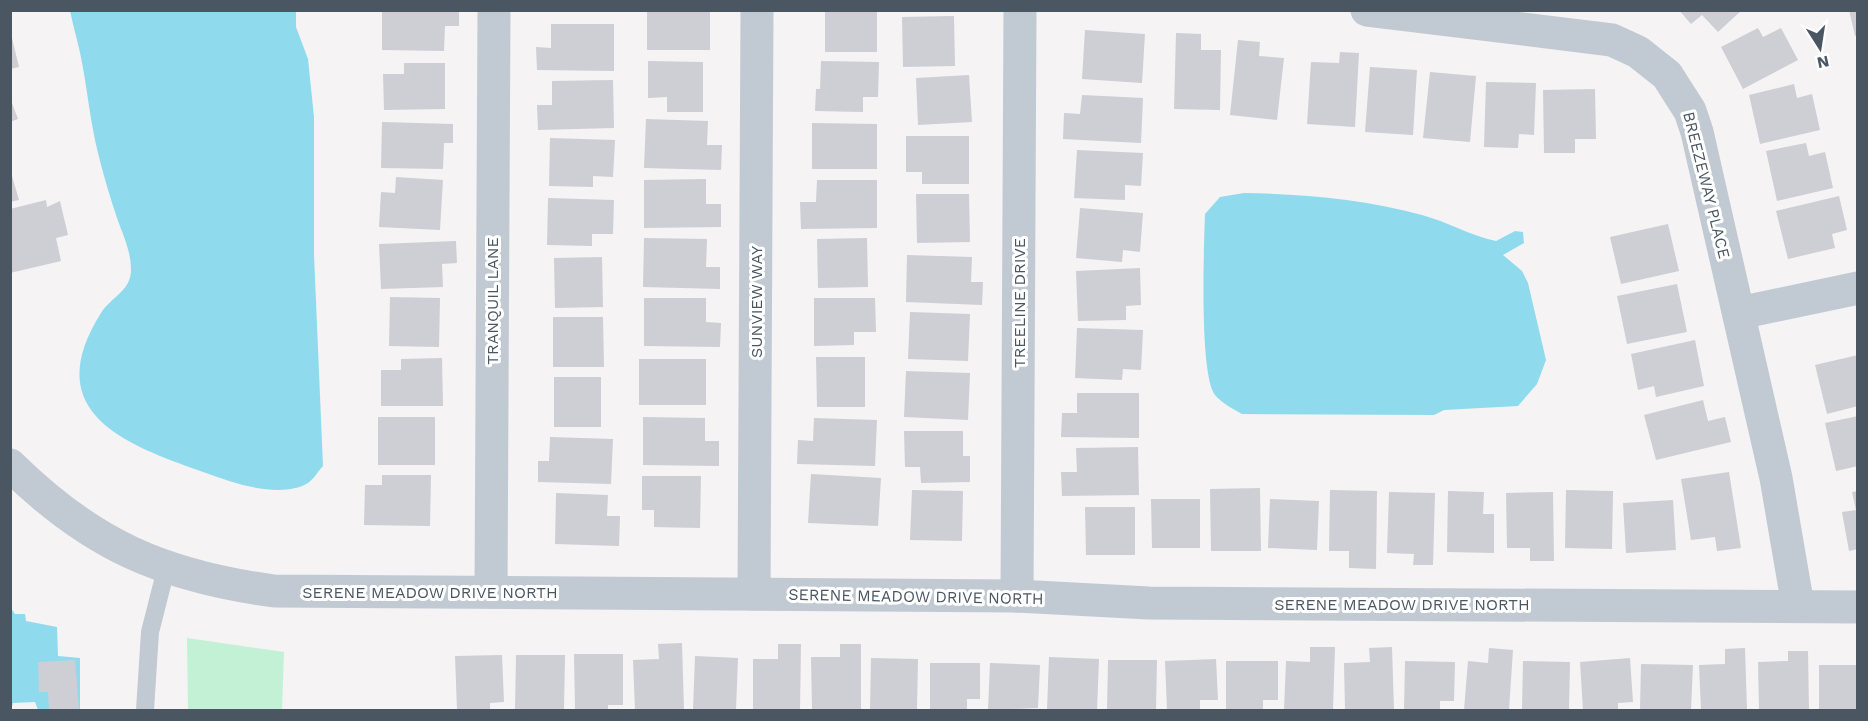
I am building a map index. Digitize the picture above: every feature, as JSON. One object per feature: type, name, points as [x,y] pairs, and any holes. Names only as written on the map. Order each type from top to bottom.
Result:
[{"type":"street","name":"TRANQUIL LANE","points":[[491,592],[494,10]]},
{"type":"street","name":"SUNVIEW WAY","points":[[754,594],[757,10]]},
{"type":"street","name":"TREELINE DRIVE","points":[[1017,596],[1020,10]]},
{"type":"street","name":"BREEZEWAY PLACE","points":[[1367,10],[1612,40],[1651,60],[1674,83],[1690,111],[1739,313],[1776,478],[1798,606]]},
{"type":"street","points":[[1739,313],[1857,288]]},
{"type":"street","name":"SERENE MEADOW DRIVE NORTH","points":[[10,465],[40,495],[81,526],[126,552],[166,569],[223,584],[274,591],[1017,596],[1149,603],[1857,606]]},
{"type":"lane","points":[[145,711],[150,632],[166,569]]},
{"type":"green space","points":[[187,638],[284,652],[282,710],[188,710]]},
{"type":"water","points":[[70,11],[296,11],[296,27],[308,59],[314,117],[314,255],[323,466],[308,483],[290,489],[269,490],[229,481],[134,444],[108,427],[89,407],[80,382],[83,351],[101,313],[128,283],[131,263],[98,153],[82,61]]},
{"type":"water","points":[[1244,193],[1312,196],[1378,205],[1432,218],[1496,241],[1515,231],[1523,232],[1524,243],[1503,255],[1522,271],[1528,283],[1546,360],[1537,384],[1518,406],[1444,410],[1434,415],[1242,414],[1228,406],[1215,395],[1207,362],[1204,308],[1205,214],[1220,197]]},
{"type":"water","points":[[10,607],[15,614],[25,614],[26,621],[57,627],[58,656],[80,658],[80,710],[38,710],[35,702],[13,703],[11,710]]},
{"type":"building","points":[[382,10],[459,10],[459,26],[445,26],[444,51],[382,50]]},
{"type":"building","points":[[647,10],[710,10],[710,50],[647,50]]},
{"type":"building","points":[[825,10],[877,10],[877,52],[825,52]]},
{"type":"building","points":[[1679,10],[1742,10],[1718,32],[1702,15],[1691,24]]},
{"type":"building","points":[[1849,10],[1858,10],[1858,35],[1855,36]]},
{"type":"building","points":[[954,16],[955,66],[903,67],[902,17]]},
{"type":"building","points":[[551,24],[614,24],[614,71],[537,70],[536,47],[551,48]]},
{"type":"building","points":[[1758,28],[1763,37],[1781,28],[1798,60],[1743,89],[1721,47]]},
{"type":"building","points":[[10,30],[19,67],[10,69]]},
{"type":"building","points":[[1085,30],[1145,34],[1142,83],[1082,79]]},
{"type":"building","points":[[1176,33],[1201,34],[1201,50],[1221,50],[1220,110],[1174,109]]},
{"type":"building","points":[[1238,40],[1260,42],[1259,56],[1284,58],[1277,120],[1230,115]]},
{"type":"building","points":[[1340,52],[1359,53],[1355,127],[1307,124],[1311,62],[1339,63]]},
{"type":"building","points":[[648,61],[703,62],[703,112],[667,112],[667,97],[648,98]]},
{"type":"building","points":[[821,61],[879,62],[878,97],[863,97],[863,112],[815,111],[816,89],[820,89]]},
{"type":"building","points":[[404,63],[445,63],[445,109],[384,110],[383,74],[404,74]]},
{"type":"building","points":[[1370,67],[1417,70],[1413,135],[1365,132]]},
{"type":"building","points":[[1430,72],[1476,76],[1470,142],[1423,138]]},
{"type":"building","points":[[969,75],[972,122],[918,125],[916,78]]},
{"type":"building","points":[[613,80],[614,128],[538,130],[537,105],[552,105],[552,81]]},
{"type":"building","points":[[1486,82],[1536,83],[1534,135],[1519,134],[1518,148],[1484,147]]},
{"type":"building","points":[[1794,84],[1797,98],[1812,94],[1820,130],[1760,144],[1749,95]]},
{"type":"building","points":[[1595,89],[1596,139],[1575,139],[1575,153],[1544,153],[1543,90]]},
{"type":"building","points":[[1082,95],[1143,98],[1141,143],[1063,139],[1064,113],[1080,114]]},
{"type":"building","points":[[10,98],[18,119],[10,122]]},
{"type":"building","points":[[646,119],[708,121],[707,145],[722,145],[721,170],[644,168]]},
{"type":"building","points":[[382,122],[453,124],[453,143],[444,143],[443,169],[381,168]]},
{"type":"building","points":[[812,123],[877,124],[877,169],[812,169]]},
{"type":"building","points":[[906,136],[969,136],[969,184],[922,184],[922,172],[906,172]]},
{"type":"building","points":[[550,138],[615,140],[613,177],[593,176],[593,187],[549,186]]},
{"type":"building","points":[[1806,143],[1809,156],[1825,152],[1833,188],[1777,201],[1766,151]]},
{"type":"building","points":[[1077,150],[1143,153],[1141,186],[1125,185],[1125,200],[1074,198]]},
{"type":"building","points":[[10,169],[19,200],[10,202]]},
{"type":"building","points":[[396,177],[443,180],[440,230],[379,227],[381,192],[395,193]]},
{"type":"building","points":[[706,179],[706,204],[721,204],[721,227],[644,228],[644,180]]},
{"type":"building","points":[[817,180],[877,180],[877,228],[801,229],[800,202],[816,202]]},
{"type":"building","points":[[916,194],[969,194],[970,242],[917,243]]},
{"type":"building","points":[[1839,196],[1847,230],[1832,234],[1835,248],[1788,259],[1776,211]]},
{"type":"building","points":[[548,198],[614,200],[613,234],[592,234],[592,246],[547,245]]},
{"type":"building","points":[[46,200],[47,207],[60,201],[68,235],[56,238],[61,261],[10,273],[10,209]]},
{"type":"building","points":[[1080,208],[1143,213],[1140,252],[1123,250],[1122,262],[1076,258]]},
{"type":"building","points":[[1668,224],[1679,271],[1621,284],[1610,237]]},
{"type":"building","points":[[644,238],[707,239],[706,267],[720,267],[720,289],[643,287]]},
{"type":"building","points":[[867,238],[868,287],[818,288],[817,239]]},
{"type":"building","points":[[456,241],[457,263],[442,264],[443,287],[381,289],[379,244]]},
{"type":"building","points":[[907,255],[972,257],[971,282],[983,282],[982,305],[906,302]]},
{"type":"building","points":[[602,257],[603,307],[555,308],[554,258]]},
{"type":"building","points":[[1140,268],[1141,305],[1126,306],[1126,320],[1078,321],[1076,271]]},
{"type":"building","points":[[1677,284],[1687,332],[1627,344],[1617,296]]},
{"type":"building","points":[[390,297],[440,298],[439,347],[389,346]]},
{"type":"building","points":[[644,298],[706,298],[706,322],[721,323],[720,347],[644,346]]},
{"type":"building","points":[[814,298],[875,298],[876,332],[854,332],[854,345],[814,346]]},
{"type":"building","points":[[910,312],[970,314],[968,361],[908,359]]},
{"type":"building","points":[[553,317],[603,317],[604,367],[553,367]]},
{"type":"building","points":[[1077,328],[1143,330],[1141,370],[1123,369],[1122,380],[1075,378]]},
{"type":"building","points":[[1695,340],[1704,386],[1656,397],[1654,386],[1638,390],[1631,354]]},
{"type":"building","points":[[1858,355],[1858,406],[1827,414],[1815,365]]},
{"type":"building","points":[[816,357],[865,357],[865,407],[817,407]]},
{"type":"building","points":[[442,358],[443,406],[381,406],[381,370],[401,370],[401,359]]},
{"type":"building","points":[[639,359],[706,359],[706,405],[639,405]]},
{"type":"building","points":[[906,371],[970,373],[968,420],[904,417]]},
{"type":"building","points":[[554,377],[601,377],[601,427],[554,427]]},
{"type":"building","points":[[1077,393],[1139,393],[1139,438],[1061,437],[1062,413],[1077,413]]},
{"type":"building","points":[[1703,400],[1708,421],[1725,417],[1731,442],[1656,460],[1644,415]]},
{"type":"building","points":[[1858,416],[1858,466],[1836,471],[1825,423]]},
{"type":"building","points":[[378,417],[435,417],[435,465],[378,465]]},
{"type":"building","points":[[643,417],[705,418],[705,441],[719,441],[719,466],[643,465]]},
{"type":"building","points":[[814,418],[877,420],[875,466],[797,464],[798,440],[813,441]]},
{"type":"building","points":[[904,431],[963,431],[963,456],[970,456],[970,482],[921,483],[920,467],[905,467]]},
{"type":"building","points":[[550,437],[613,439],[611,484],[538,482],[538,461],[549,461]]},
{"type":"building","points":[[1138,447],[1139,495],[1062,496],[1061,472],[1077,472],[1076,448]]},
{"type":"building","points":[[1729,472],[1741,548],[1717,551],[1715,537],[1691,540],[1681,479]]},
{"type":"building","points":[[811,474],[881,478],[878,526],[808,523]]},
{"type":"building","points":[[382,475],[431,475],[430,526],[364,525],[365,485],[382,485]]},
{"type":"building","points":[[642,476],[701,476],[700,528],[654,527],[654,510],[642,510]]},
{"type":"building","points":[[1260,488],[1261,551],[1211,551],[1210,489]]},
{"type":"building","points":[[912,490],[963,491],[962,541],[910,540]]},
{"type":"building","points":[[1330,490],[1377,491],[1376,569],[1349,568],[1349,551],[1329,551]]},
{"type":"building","points":[[1566,490],[1613,491],[1612,549],[1565,548]]},
{"type":"building","points":[[1448,491],[1484,492],[1483,514],[1494,514],[1494,553],[1447,552]]},
{"type":"building","points":[[1858,491],[1858,549],[1849,551],[1842,512],[1856,510],[1852,492]]},
{"type":"building","points":[[1389,492],[1435,493],[1433,565],[1413,565],[1414,554],[1387,553]]},
{"type":"building","points":[[1553,492],[1554,561],[1530,561],[1530,548],[1507,548],[1506,493]]},
{"type":"building","points":[[556,493],[608,495],[607,516],[620,516],[619,546],[555,544]]},
{"type":"building","points":[[1151,499],[1200,499],[1200,548],[1152,548]]},
{"type":"building","points":[[1270,499],[1319,501],[1317,550],[1268,548]]},
{"type":"building","points":[[1673,500],[1676,550],[1626,553],[1623,503]]},
{"type":"building","points":[[1085,507],[1135,507],[1135,555],[1086,555]]},
{"type":"building","points":[[682,643],[684,710],[635,710],[633,660],[659,659],[658,644]]},
{"type":"building","points":[[778,644],[801,644],[800,710],[753,710],[753,659],[778,659]]},
{"type":"building","points":[[840,644],[861,644],[861,710],[812,710],[811,657],[840,657]]},
{"type":"building","points":[[1310,647],[1335,647],[1333,710],[1284,710],[1286,661],[1310,662]]},
{"type":"building","points":[[1392,647],[1394,710],[1345,710],[1344,663],[1370,662],[1369,648]]},
{"type":"building","points":[[1489,648],[1513,650],[1509,710],[1464,710],[1468,661],[1488,663]]},
{"type":"building","points":[[1745,648],[1747,710],[1701,710],[1699,665],[1725,664],[1725,649]]},
{"type":"building","points":[[1788,651],[1808,651],[1809,710],[1759,710],[1758,662],[1788,661]]},
{"type":"building","points":[[574,654],[623,654],[623,705],[608,705],[608,710],[575,710]]},
{"type":"building","points":[[502,655],[504,702],[490,703],[490,710],[457,710],[455,656]]},
{"type":"building","points":[[516,655],[565,655],[564,710],[515,710]]},
{"type":"building","points":[[695,656],[738,658],[736,710],[693,710]]},
{"type":"building","points":[[1049,657],[1099,659],[1097,710],[1047,710]]},
{"type":"building","points":[[871,658],[918,659],[917,710],[870,710]]},
{"type":"building","points":[[1630,658],[1633,702],[1618,703],[1618,710],[1583,710],[1580,662]]},
{"type":"building","points":[[1216,659],[1218,700],[1200,700],[1200,710],[1167,710],[1165,661]]},
{"type":"building","points":[[75,660],[79,710],[49,710],[48,692],[39,692],[38,662]]},
{"type":"building","points":[[1108,660],[1157,660],[1156,710],[1107,710]]},
{"type":"building","points":[[1226,661],[1278,661],[1278,700],[1263,700],[1263,710],[1226,710]]},
{"type":"building","points":[[1405,661],[1455,662],[1454,701],[1440,701],[1440,710],[1404,710]]},
{"type":"building","points":[[1523,661],[1570,662],[1569,710],[1522,710]]},
{"type":"building","points":[[930,663],[980,663],[980,699],[967,699],[967,710],[930,710]]},
{"type":"building","points":[[990,663],[1040,665],[1038,708],[988,710]]},
{"type":"building","points":[[1641,664],[1693,665],[1691,710],[1640,710]]},
{"type":"building","points":[[1819,665],[1858,665],[1858,710],[1819,710]]}]
